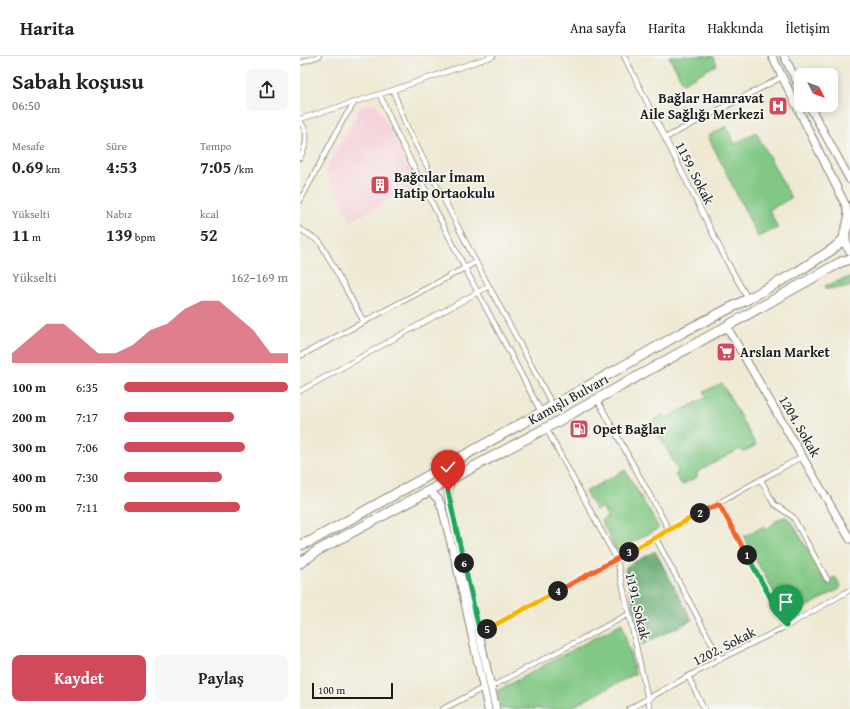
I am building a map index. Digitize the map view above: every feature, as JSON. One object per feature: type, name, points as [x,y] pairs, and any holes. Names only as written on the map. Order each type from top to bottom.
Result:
[{"type":"highway","points":[[848,223],[844,232],[844,238],[850,250]]},
{"type":"highway","name":"Kamışlı Bulvarı","points":[[300,545],[553,406],[683,332],[797,272],[833,249],[844,238]]},
{"type":"highway","name":"Kamışlı Bulvarı","points":[[300,563],[317,551],[546,428],[841,262],[850,259]]},
{"type":"street","points":[[300,63],[319,56]]},
{"type":"street","points":[[300,158],[306,145],[306,136],[300,120],[380,95],[493,56]]},
{"type":"street","name":"1159. Sokak","points":[[624,56],[723,253],[748,299]]},
{"type":"street","points":[[772,56],[846,206],[848,223]]},
{"type":"street","points":[[784,56],[794,76]]},
{"type":"street","points":[[665,138],[782,77]]},
{"type":"street","points":[[393,90],[406,125],[476,262],[553,406]]},
{"type":"street","points":[[380,95],[395,130],[465,268],[541,412]]},
{"type":"street","points":[[300,200],[343,120],[355,102]]},
{"type":"street","points":[[813,112],[850,180]]},
{"type":"street","points":[[300,229],[320,242],[364,322]]},
{"type":"street","points":[[300,356],[476,262]]},
{"type":"street","points":[[300,391],[489,286]]},
{"type":"street","name":"1204. Sokak","points":[[727,327],[850,539]]},
{"type":"street","points":[[597,399],[669,530]]},
{"type":"street","name":"1191. Sokak","points":[[546,428],[616,560],[650,709]]},
{"type":"street","points":[[480,633],[616,560],[655,537],[719,504],[803,456]]},
{"type":"street","points":[[451,480],[448,491],[450,505],[496,709]]},
{"type":"street","points":[[761,480],[774,504],[793,517],[827,579]]},
{"type":"street","points":[[430,491],[438,499],[442,508],[458,571],[488,709]]},
{"type":"street","points":[[719,504],[786,626]]},
{"type":"street","points":[[655,537],[720,659]]},
{"type":"street","name":"1202. Sokak","points":[[629,709],[720,659],[786,626],[850,590]]},
{"type":"street","points":[[491,687],[629,614]]},
{"type":"street","points":[[688,676],[704,709]]},
{"type":"street","points":[[443,709],[483,688]]},
{"type":"shaded area","points":[[374,103],[377,105],[417,182],[416,186],[351,221],[325,172],[360,107]]},
{"type":"green space","points":[[669,56],[713,56],[716,65],[683,83]]},
{"type":"green space","points":[[726,126],[735,144],[756,132],[791,198],[769,210],[778,228],[758,237],[708,136]]},
{"type":"green space","points":[[850,277],[850,287],[826,289],[825,286]]},
{"type":"green space","points":[[722,383],[756,445],[743,452],[740,449],[697,472],[697,477],[682,485],[675,475],[678,471],[661,438],[657,438],[649,424],[662,415],[666,418],[707,397],[704,392]]},
{"type":"green space","points":[[625,470],[659,528],[617,551],[601,521],[608,517],[602,507],[596,510],[585,492]]},
{"type":"green space","points":[[785,517],[793,524],[826,582],[835,577],[841,588],[790,616],[786,614],[743,537],[764,526],[766,530],[778,519]]},
{"type":"green space","points":[[655,551],[692,620],[642,645],[625,570],[627,566]]},
{"type":"green space","points":[[622,623],[635,674],[568,709],[501,709],[497,691]]},
{"type":"place","name":"Bağlar Hamravat Aile Sağlığı Merkezi","points":[[778,106]]},
{"type":"place","name":"Bağcılar İmam Hatip Ortaokulu","points":[[380,185]]},
{"type":"place","name":"Arslan Market","points":[[726,352]]},
{"type":"place","name":"Opet Bağlar","points":[[579,429]]},
{"type":"route","points":[[448,491],[480,633],[616,560],[655,537],[719,504],[786,626]]}]
